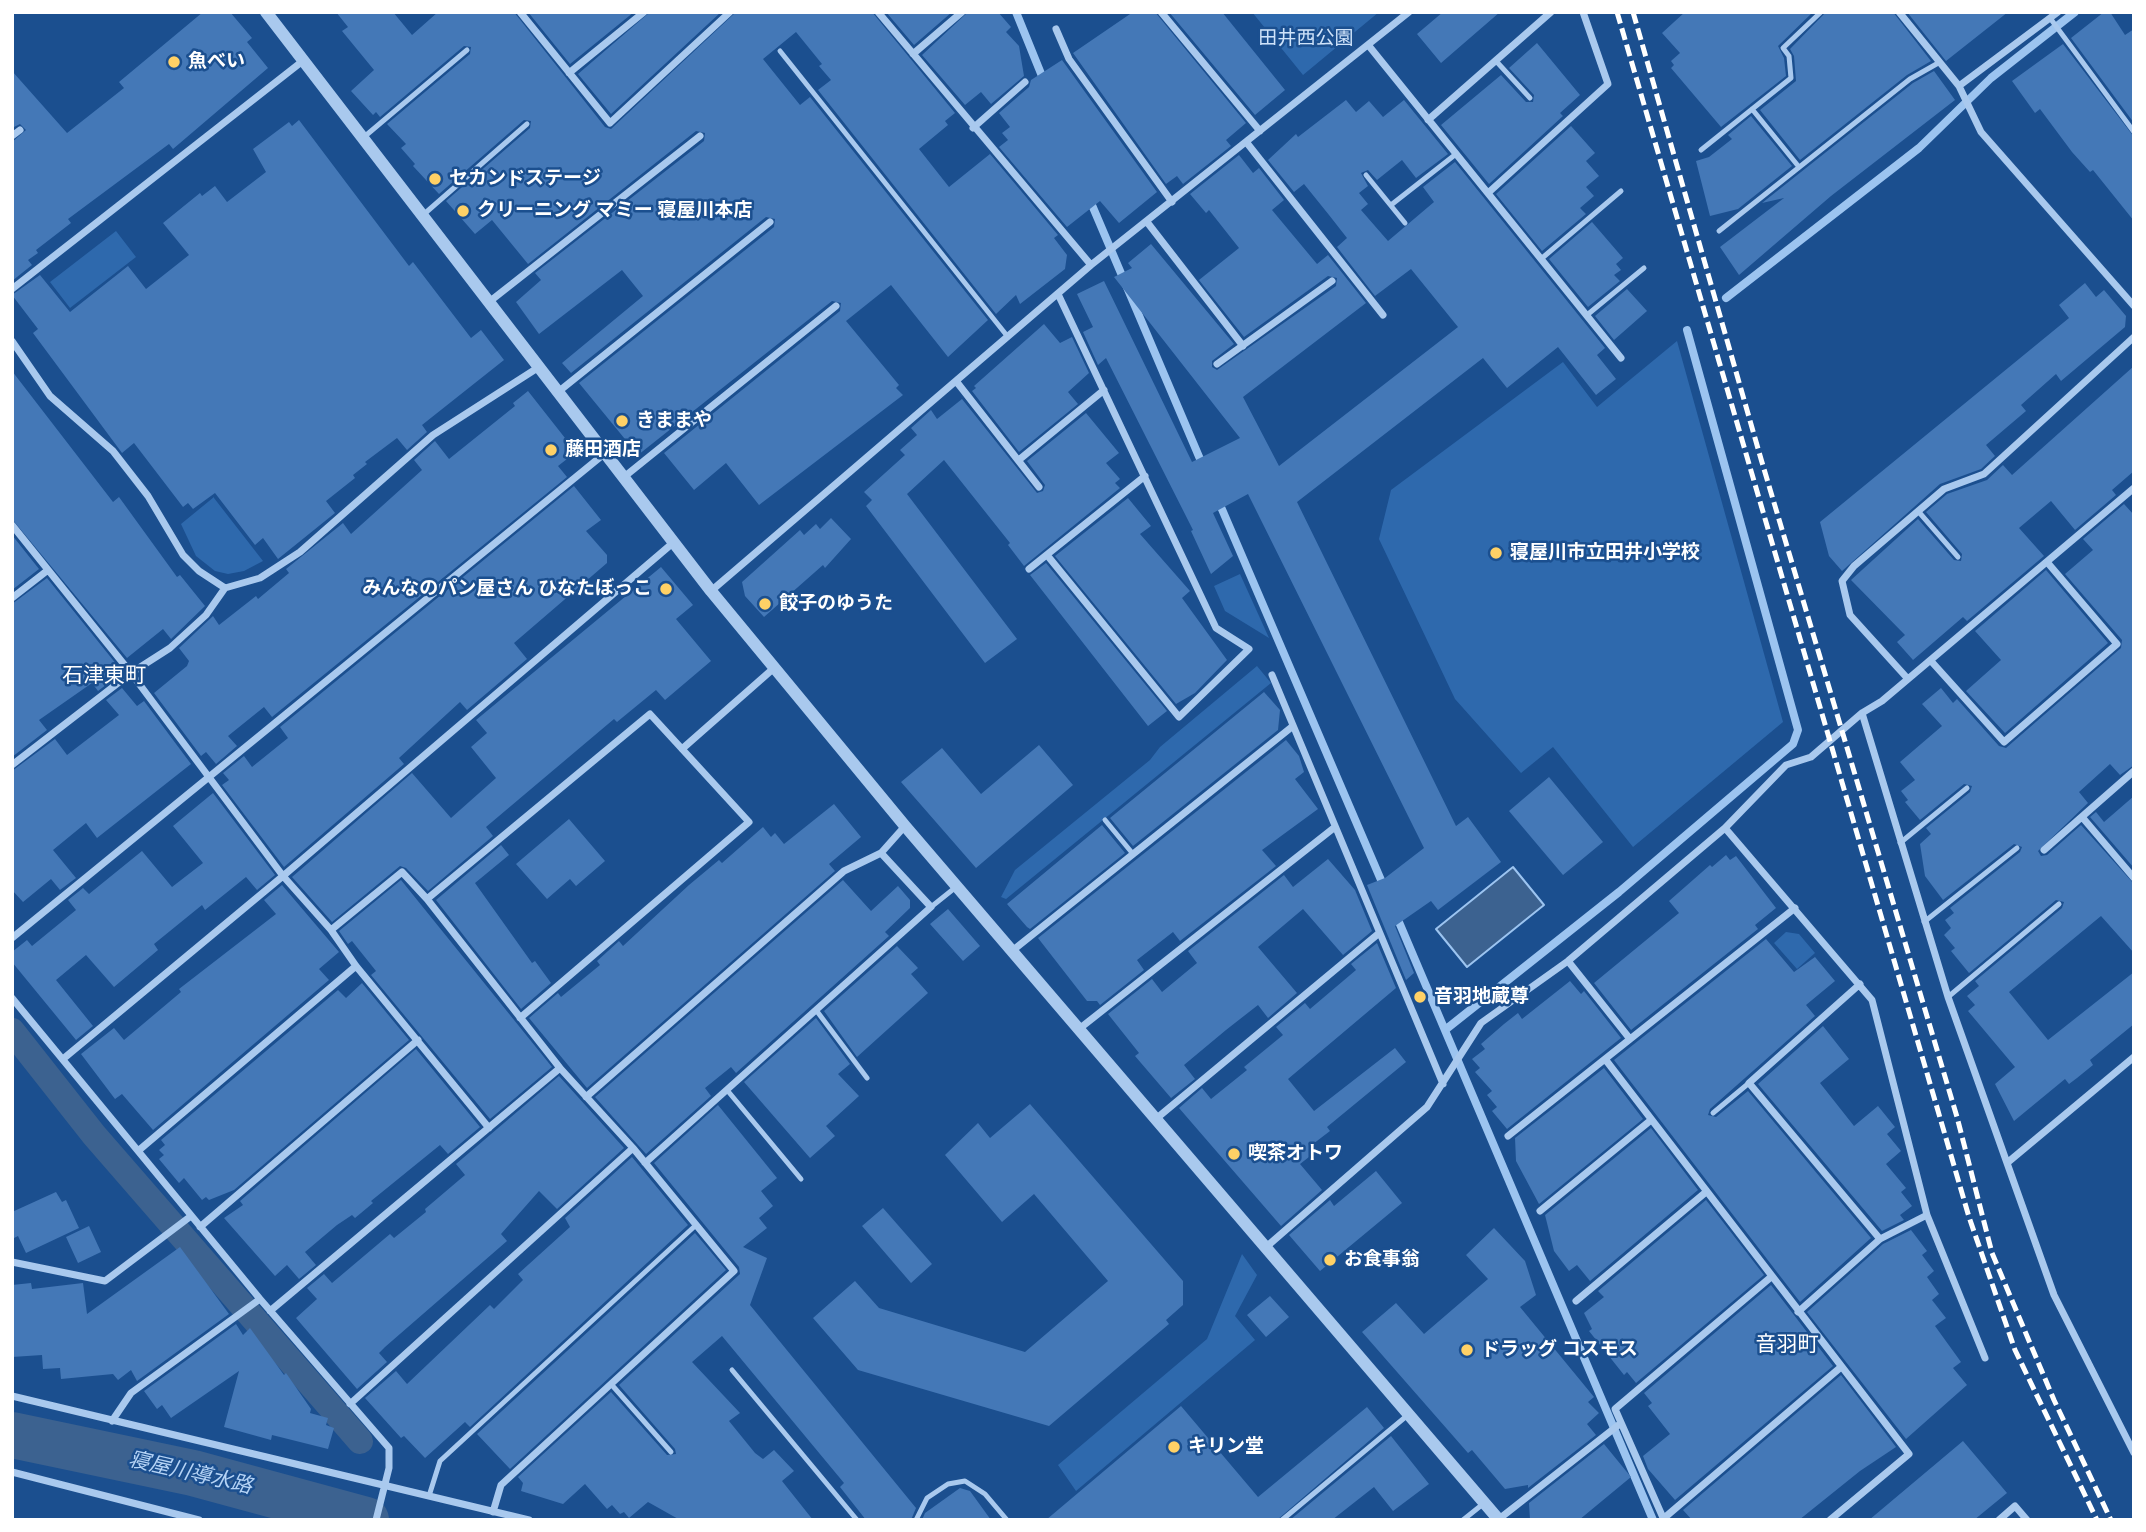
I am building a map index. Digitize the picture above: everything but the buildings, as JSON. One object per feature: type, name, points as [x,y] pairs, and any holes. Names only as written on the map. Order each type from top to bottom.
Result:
[{"type":"street","points":[[266,12],[711,591],[905,826],[1499,1519],[1621,1423]]},
{"type":"street","points":[[520,12],[610,123],[730,12]]},
{"type":"street","points":[[569,73],[644,12]]},
{"type":"street","points":[[878,12],[972,128],[1094,264]]},
{"type":"street","points":[[913,54],[962,12]]},
{"type":"street","points":[[1161,12],[1260,131]]},
{"type":"street","points":[[711,591],[1094,264],[1409,12]]},
{"type":"street","points":[[1428,120],[1551,12]]},
{"type":"street","points":[[1488,193],[1608,84],[1583,12]]},
{"type":"street","points":[[1899,12],[1959,86],[1981,132],[2134,306]]},
{"type":"street","points":[[1959,86],[2052,21],[2057,12]]},
{"type":"street","points":[[1056,29],[1069,60],[1172,202]]},
{"type":"street","points":[[1369,46],[1622,358]]},
{"type":"street","points":[[12,289],[305,60]]},
{"type":"street","points":[[972,128],[1025,82]]},
{"type":"street","points":[[12,136],[20,130]]},
{"type":"street","points":[[489,302],[700,136]]},
{"type":"street","points":[[1247,143],[1382,315]]},
{"type":"street","points":[[558,392],[770,222]]},
{"type":"street","points":[[1147,222],[1243,346]]},
{"type":"street","points":[[1217,364],[1332,281]]},
{"type":"street","points":[[1047,555],[1179,717],[1249,649],[1216,628],[1058,294]]},
{"type":"street","points":[[624,477],[836,306]]},
{"type":"street","points":[[1908,679],[1850,615],[1842,581],[1854,566],[1944,489],[1984,474],[2134,337]]},
{"type":"street","points":[[12,341],[50,396],[113,451],[148,496],[183,555],[199,571],[225,587]]},
{"type":"street","points":[[12,765],[131,673],[179,640],[206,615],[225,587],[260,578],[300,552],[433,435],[539,367]]},
{"type":"street","points":[[956,381],[1020,459],[1039,487]]},
{"type":"street","points":[[1020,459],[1104,390]]},
{"type":"street","points":[[12,937],[209,779],[604,454]]},
{"type":"street","points":[[1029,569],[1145,476]]},
{"type":"street","points":[[1265,1248],[1427,1107],[1481,1023],[1568,961],[1725,828],[1786,765],[1811,757],[1862,713],[1931,661],[2134,488]]},
{"type":"street","points":[[12,524],[131,673],[284,876],[331,930],[356,966],[489,1128]]},
{"type":"street","points":[[63,1059],[284,876],[674,542]]},
{"type":"street","points":[[1931,661],[2004,742],[2117,644],[2047,562]]},
{"type":"street","points":[[12,598],[48,570]]},
{"type":"street","points":[[682,748],[774,668]]},
{"type":"street","points":[[1272,675],[1378,934],[1443,1084]]},
{"type":"street","points":[[427,900],[650,713],[749,822],[520,1018]]},
{"type":"street","points":[[1862,713],[1948,997],[2054,1295],[2134,1453]]},
{"type":"street","points":[[1012,951],[1293,726]]},
{"type":"street","points":[[2044,850],[2134,771]]},
{"type":"street","points":[[2082,817],[2134,878]]},
{"type":"street","points":[[586,1097],[844,871],[881,853],[905,826]]},
{"type":"street","points":[[1079,1029],[1335,827]]},
{"type":"street","points":[[1725,828],[1872,1000],[1927,1215],[1985,1358]]},
{"type":"street","points":[[645,1163],[931,907],[881,853]]},
{"type":"street","points":[[331,930],[402,872],[560,1068],[633,1148],[734,1271],[501,1485],[493,1512]]},
{"type":"street","points":[[1508,1136],[1795,908]]},
{"type":"street","points":[[1157,1118],[1378,934]]},
{"type":"street","points":[[1568,961],[1630,1039]]},
{"type":"street","points":[[138,1151],[356,966]]},
{"type":"street","points":[[1860,984],[1749,1083],[1880,1239]]},
{"type":"street","points":[[12,998],[200,1227],[257,1302],[270,1311],[389,1448],[384,1488],[376,1520]]},
{"type":"street","points":[[200,1227],[418,1040]]},
{"type":"street","points":[[2007,1163],[2134,1057]]},
{"type":"street","points":[[1605,1059],[1909,1454],[1830,1520]]},
{"type":"street","points":[[270,1311],[560,1068]]},
{"type":"street","points":[[1540,1211],[1651,1120]]},
{"type":"street","points":[[350,1404],[633,1148]]},
{"type":"street","points":[[1576,1301],[1706,1192]]},
{"type":"street","points":[[1798,1312],[1880,1239],[1927,1215]]},
{"type":"street","points":[[12,1262],[105,1281],[191,1216]]},
{"type":"street","points":[[1771,1277],[1615,1409],[1664,1519],[1841,1367]]},
{"type":"street","points":[[112,1421],[131,1393],[257,1302]]},
{"type":"street","points":[[12,1396],[384,1488],[529,1520]]},
{"type":"street","points":[[12,1472],[199,1520]]},
{"type":"street","points":[[1999,1520],[2015,1506],[2027,1520]]},
{"type":"lane","points":[[1701,150],[1791,78],[1789,56],[1783,48],[1821,12]]},
{"type":"lane","points":[[2052,21],[2134,132]]},
{"type":"lane","points":[[364,137],[467,50]]},
{"type":"lane","points":[[780,51],[1008,337]]},
{"type":"lane","points":[[1496,61],[1530,98]]},
{"type":"lane","points":[[1718,231],[1910,79],[1940,62]]},
{"type":"lane","points":[[1752,109],[1799,167]]},
{"type":"lane","points":[[423,215],[527,124]]},
{"type":"lane","points":[[1391,205],[1456,153]]},
{"type":"lane","points":[[1366,175],[1405,223]]},
{"type":"lane","points":[[1541,259],[1620,191]]},
{"type":"lane","points":[[1587,316],[1644,268]]},
{"type":"lane","points":[[1919,511],[1958,557]]},
{"type":"lane","points":[[1900,843],[1967,788]]},
{"type":"lane","points":[[1105,820],[1133,854]]},
{"type":"lane","points":[[1924,922],[2017,848]]},
{"type":"lane","points":[[931,907],[957,887]]},
{"type":"lane","points":[[1948,997],[2059,904]]},
{"type":"lane","points":[[816,1010],[867,1078]]},
{"type":"lane","points":[[1713,1112],[1749,1083]]},
{"type":"lane","points":[[727,1090],[800,1179]]},
{"type":"lane","points":[[429,1496],[440,1461],[696,1225]]},
{"type":"lane","points":[[732,1370],[857,1520]]},
{"type":"lane","points":[[611,1384],[671,1452]]},
{"type":"lane","points":[[1282,1520],[1410,1413]]},
{"type":"lane","points":[[916,1520],[927,1498],[948,1484],[965,1481],[985,1494],[1007,1520]]},
{"type":"lane","points":[[1463,1520],[1485,1503]]},
{"type":"green space","name":"田井西公園","points":[[1252,12],[1379,12],[1303,75]]},
{"type":"green space","points":[[116,231],[136,257],[70,308],[50,282]]},
{"type":"green space","points":[[1677,341],[1783,722],[1633,847],[1553,747],[1521,773],[1455,699],[1379,539],[1391,490],[1563,362],[1597,407]]},
{"type":"green space","points":[[214,497],[263,561],[244,571],[228,574],[215,571],[196,556],[181,524]]},
{"type":"green space","points":[[1240,574],[1269,638],[1225,611],[1214,586]]},
{"type":"green space","points":[[1257,666],[1271,683],[1006,899],[1001,897],[1015,870],[1150,760],[1160,747]]},
{"type":"green space","points":[[1786,932],[1799,934],[1815,953],[1797,969],[1774,943]]},
{"type":"green space","points":[[1242,1254],[1257,1275],[1235,1316],[1255,1340],[1076,1491],[1058,1465],[1207,1339]]},
{"type":"shaded area","points":[[1513,867],[1544,905],[1467,967],[1436,929]]},
{"type":"waterway","points":[[1016,12],[1044,81]]},
{"type":"waterway","points":[[1726,298],[1919,148],[1991,78],[2075,12]]},
{"type":"waterway","points":[[1089,198],[1203,466]]},
{"type":"waterway","points":[[1445,1030],[1619,892],[1793,744],[1798,730],[1687,330]]},
{"type":"waterway","points":[[1218,500],[1384,887]]},
{"type":"waterway","points":[[1396,915],[1653,1520]]},
{"type":"waterway","points":[[12,1031],[94,1135],[360,1441]]},
{"type":"waterway","name":"寝屋川導水路","points":[[12,1435],[193,1473],[366,1520]]},
{"type":"railway","points":[[1617,12],[1969,1217],[2015,1350],[2097,1520]]},
{"type":"railway","points":[[1633,12],[1761,459],[1957,1117],[1992,1253],[2054,1400],[2111,1520]]},
{"type":"place","name":"魚べい","points":[[174,62]]},
{"type":"place","name":"セカンドステージ","points":[[435,179]]},
{"type":"place","name":"クリーニング マミー 寝屋川本店","points":[[463,211]]},
{"type":"place","name":"きままや","points":[[622,421]]},
{"type":"place","name":"藤田酒店","points":[[551,450]]},
{"type":"place","name":"寝屋川市立田井小学校","points":[[1496,553]]},
{"type":"place","name":"みんなのパン屋さん ひなたぼっこ","points":[[666,589]]},
{"type":"place","name":"餃子のゆうた","points":[[765,604]]},
{"type":"place","name":"音羽地蔵尊","points":[[1420,997]]},
{"type":"place","name":"喫茶オトワ","points":[[1234,1154]]},
{"type":"place","name":"お食事翁","points":[[1330,1260]]},
{"type":"place","name":"ドラッグ コスモス","points":[[1467,1350]]},
{"type":"place","name":"キリン堂","points":[[1174,1447]]},
{"type":"district","name":"石津東町","points":[[104,677]]},
{"type":"district","name":"音羽町","points":[[1787,1346]]}]
